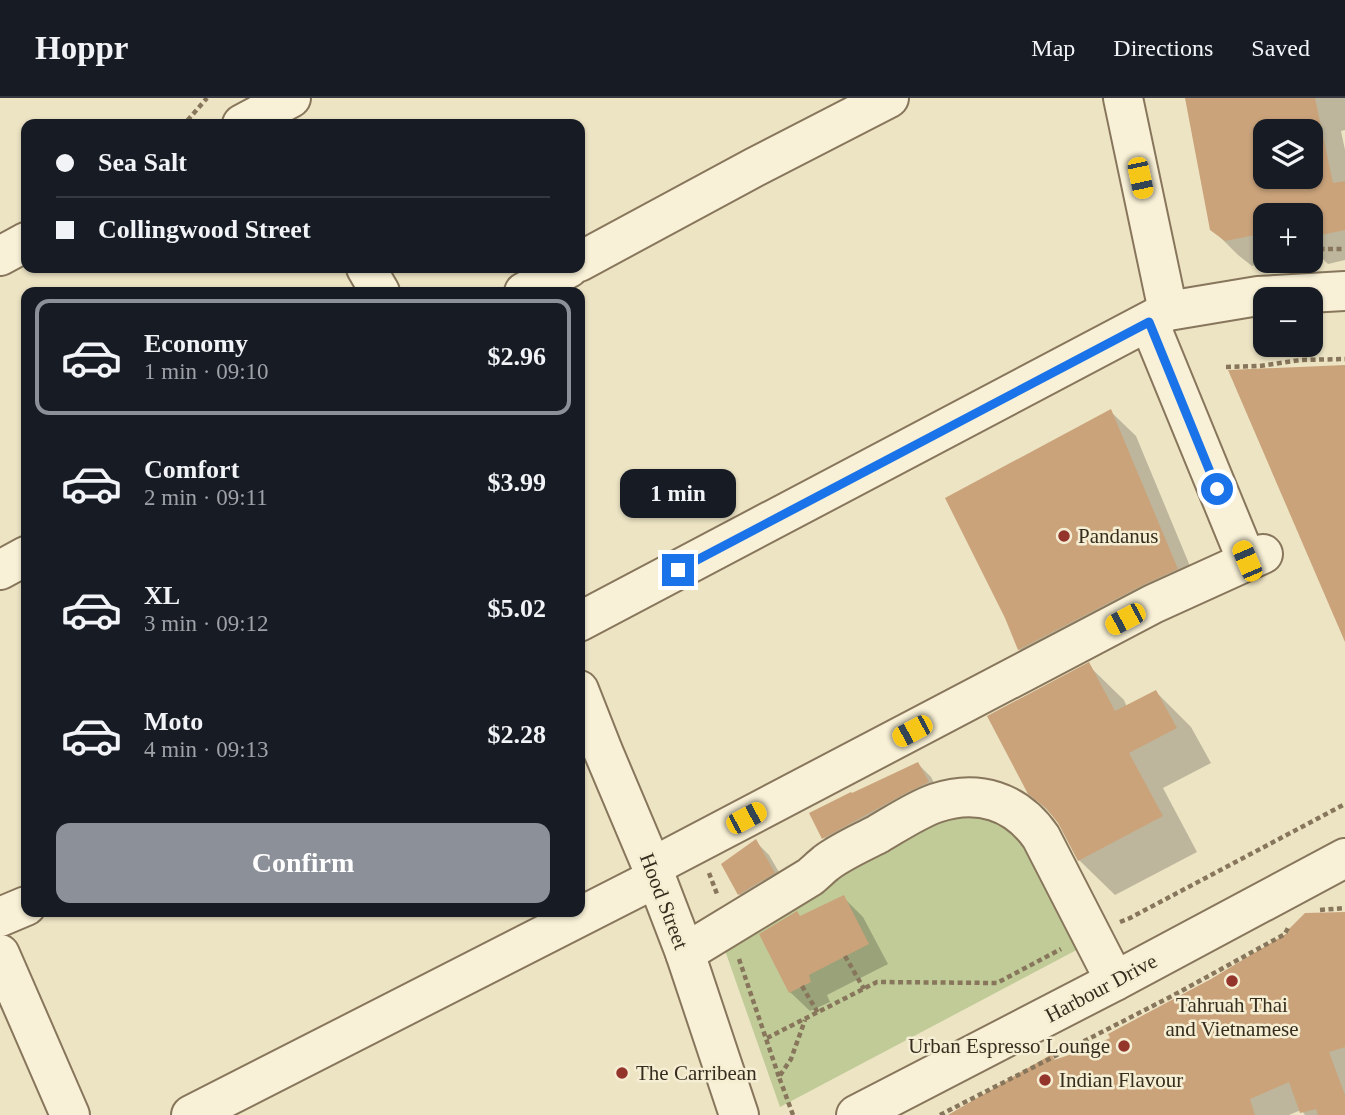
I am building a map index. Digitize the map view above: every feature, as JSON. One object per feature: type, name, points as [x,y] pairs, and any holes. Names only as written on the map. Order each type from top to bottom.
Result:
[{"type":"street","points":[[585,259],[889,98]]},
{"type":"street","points":[[585,908],[1153,604],[1255,557],[1158,316],[1123,98]]},
{"type":"street","points":[[253,119],[281,107]]},
{"type":"street","points":[[0,256],[21,245]]},
{"type":"street","points":[[533,287],[560,273]]},
{"type":"street","points":[[585,619],[1158,316],[1258,296],[1345,291]]},
{"type":"street","points":[[0,570],[21,559]]},
{"type":"street","name":"Hood Street","points":[[585,705],[685,953],[740,1115]]},
{"type":"street","points":[[685,953],[810,877],[827,863],[918,811],[936,803],[972,797],[996,801],[1012,808],[1033,825],[1115,981]]},
{"type":"street","name":"Harbour Drive","points":[[856,1115],[1345,858]]},
{"type":"street","points":[[0,917],[21,908]]},
{"type":"street","points":[[191,1115],[568,917]]},
{"type":"street","points":[[0,954],[70,1115]]},
{"type":"path","points":[[189,119],[207,98]]},
{"type":"path","points":[[1323,249],[1345,248]]},
{"type":"path","points":[[1226,367],[1345,359]]},
{"type":"path","points":[[793,1115],[766,1038],[877,982],[997,982],[1091,933],[1130,918],[1345,804]]},
{"type":"path","points":[[1314,911],[1345,908]]},
{"type":"path","points":[[940,1115],[1174,995],[1285,934],[1296,920]]},
{"type":"path","points":[[845,957],[864,989]]},
{"type":"path","points":[[802,986],[818,1013]]},
{"type":"path","points":[[779,1077],[791,1059],[806,1020]]},
{"type":"green space","points":[[932,814],[1011,818],[1086,945],[780,1107],[721,939]]},
{"type":"building","points":[[1185,98],[1315,98],[1319,119],[1253,119],[1253,189],[1323,189],[1323,136],[1333,183],[1345,181],[1345,230],[1323,235],[1323,203],[1253,203],[1253,235],[1225,241],[1210,230]]},
{"type":"building","points":[[1345,365],[1345,642],[1228,370]]},
{"type":"building","name":"Pandanus","points":[[1111,409],[1178,569],[1018,650],[1005,618],[945,498]]},
{"type":"building","points":[[1089,662],[1115,711],[1156,690],[1177,728],[1129,753],[1163,816],[1078,861],[1058,823],[1046,808],[1028,794],[987,716]]},
{"type":"building","points":[[918,762],[929,782],[822,839],[809,813]]},
{"type":"building","points":[[756,839],[775,873],[738,895],[721,864]]},
{"type":"building","points":[[844,895],[869,944],[809,975],[811,982],[789,993],[759,934],[797,911],[800,916]]},
{"type":"building","points":[[1345,912],[1345,1047],[1329,1052],[1345,1095],[1345,1115],[1318,1115],[1316,1109],[1300,1113],[1289,1082],[1250,1099],[1255,1115],[948,1115],[1052,1054],[1054,1060],[1110,1038],[1108,1034],[1211,979],[1289,932],[1305,913]]},
{"type":"place","name":"Pandanus","points":[[1064,536]]},
{"type":"place","name":"Tahruah Thai and Vietnamese","points":[[1232,981]]},
{"type":"place","name":"Urban Espresso Lounge","points":[[1124,1046]]},
{"type":"place","name":"The Carribean","points":[[622,1073]]},
{"type":"place","name":"Indian Flavour","points":[[1045,1080]]},
{"type":"route","points":[[678,570],[1149,322],[1217,489]]}]
